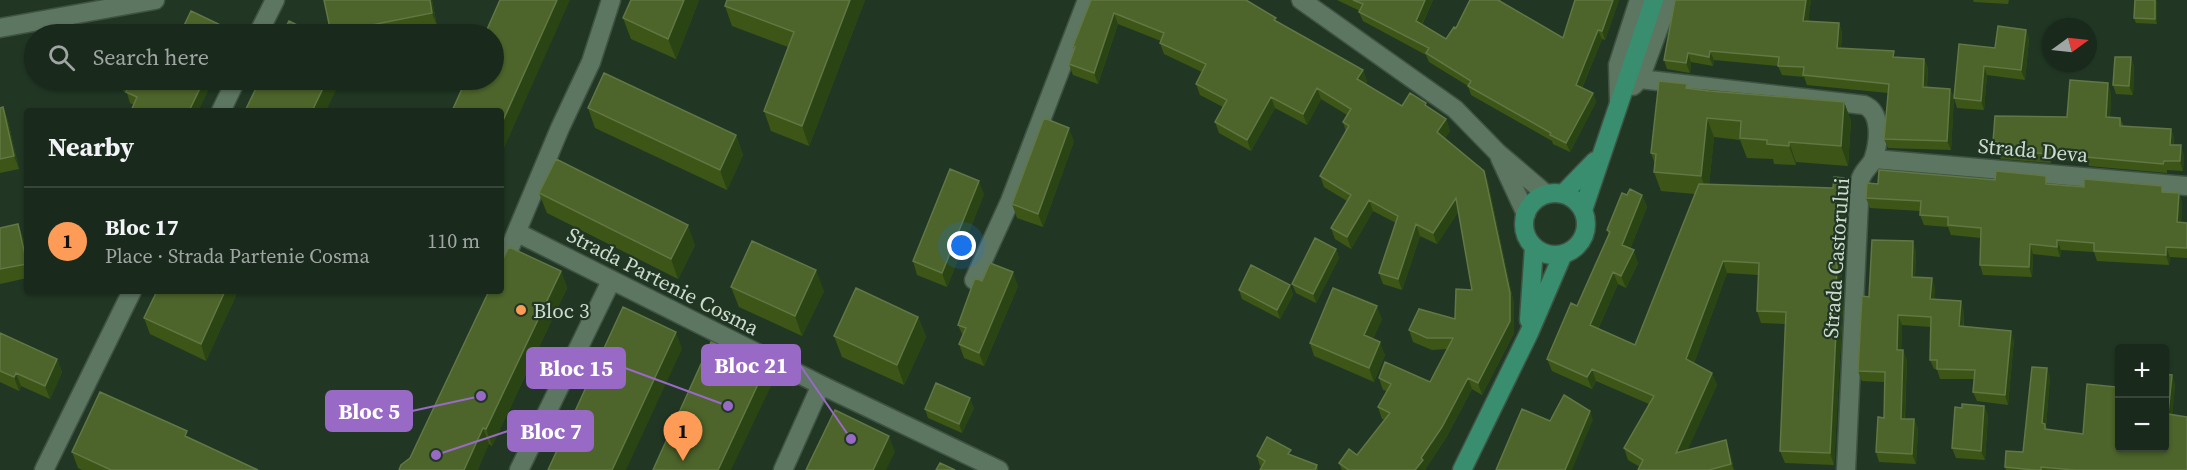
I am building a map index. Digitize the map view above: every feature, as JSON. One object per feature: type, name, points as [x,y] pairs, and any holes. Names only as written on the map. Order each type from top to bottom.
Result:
[{"type":"main road","points":[[1599,157],[1555,194],[1534,202],[1526,214],[1525,232],[1534,247],[1543,253],[1563,254],[1572,251],[1583,237],[1586,228],[1583,210],[1599,157],[1654,0]]},
{"type":"main road","points":[[1555,194],[1575,200],[1583,210]]},
{"type":"main road","points":[[1529,333],[1534,247]]},
{"type":"main road","points":[[1462,470],[1529,333],[1563,254]]},
{"type":"street","points":[[0,28],[155,0]]},
{"type":"street","points":[[263,24],[275,0]]},
{"type":"street","points":[[504,262],[560,128],[591,62],[610,0]]},
{"type":"street","points":[[974,280],[1010,201],[1087,0]]},
{"type":"street","points":[[1301,0],[1455,109],[1498,153],[1555,194]]},
{"type":"street","points":[[1620,100],[1618,65],[1639,0]]},
{"type":"street","points":[[1620,100],[1640,79],[1669,0]]},
{"type":"street","name":"Strada Castorului","points":[[1640,79],[1864,105],[1870,108],[1877,122],[1874,159],[1864,170],[1860,181],[1846,470]]},
{"type":"street","points":[[222,108],[231,90]]},
{"type":"street","points":[[1498,153],[1526,214]]},
{"type":"street","name":"Strada Deva","points":[[1874,159],[2187,186]]},
{"type":"street","name":"Strada Partenie Cosma","points":[[518,233],[821,385],[999,470]]},
{"type":"street","points":[[519,470],[611,281]]},
{"type":"street","points":[[44,470],[131,294]]},
{"type":"street","points":[[783,470],[821,385]]},
{"type":"building","points":[[324,0],[430,0],[432,13],[376,24],[329,24]]},
{"type":"building","points":[[500,0],[557,0],[504,118],[504,108],[453,108],[461,90],[504,90],[504,24],[489,24]]},
{"type":"building","points":[[631,0],[684,0],[668,39],[623,18]]},
{"type":"building","points":[[727,0],[850,0],[802,126],[764,111],[794,32],[725,6]]},
{"type":"building","points":[[1091,0],[1246,0],[1276,18],[1274,20],[1363,70],[1357,79],[1402,106],[1410,93],[1426,103],[1425,105],[1446,119],[1437,132],[1484,171],[1510,293],[1510,321],[1478,383],[1468,378],[1442,427],[1421,458],[1423,460],[1415,470],[1349,470],[1339,463],[1349,449],[1357,455],[1390,413],[1378,407],[1391,384],[1379,378],[1385,362],[1430,382],[1453,338],[1427,338],[1409,330],[1419,309],[1455,319],[1456,289],[1472,290],[1456,198],[1433,233],[1416,224],[1398,279],[1379,273],[1398,216],[1369,200],[1347,237],[1331,228],[1351,195],[1320,176],[1349,126],[1343,122],[1351,109],[1317,88],[1303,114],[1271,97],[1247,140],[1215,122],[1227,100],[1196,84],[1206,64],[1160,43],[1164,33],[1114,13],[1094,73],[1069,64],[1075,47],[1073,46]]},
{"type":"building","points":[[1353,0],[1425,0],[1416,21],[1446,39],[1454,27],[1456,28],[1470,0],[1498,0],[1563,38],[1575,0],[1613,0],[1602,31],[1598,30],[1576,85],[1593,93],[1566,143],[1468,86],[1471,81],[1426,53],[1429,48],[1359,12],[1363,4]]},
{"type":"building","points":[[1675,0],[1806,0],[1803,21],[1839,23],[1837,48],[1894,51],[1893,57],[1924,59],[1923,87],[1950,89],[1947,141],[1884,139],[1889,84],[1803,75],[1804,67],[1778,66],[1779,57],[1710,51],[1709,57],[1688,53],[1686,63],[1664,60]]},
{"type":"building","points":[[2135,0],[2155,0],[2155,19],[2134,18]]},
{"type":"building","points":[[191,11],[218,24],[185,24]]},
{"type":"building","points":[[1998,26],[2026,30],[2021,70],[1984,66],[1981,101],[1954,98],[1959,44],[1995,48]]},
{"type":"building","points":[[2115,57],[2131,57],[2129,86],[2113,85]]},
{"type":"building","points":[[604,73],[736,135],[720,170],[588,108]]},
{"type":"building","points":[[2070,80],[2108,83],[2106,117],[2120,118],[2120,126],[2171,129],[2170,145],[2181,145],[2180,161],[2164,161],[2163,164],[2086,157],[2086,152],[2048,149],[2048,154],[1997,149],[1998,142],[1993,142],[1995,116],[2067,117]]},
{"type":"building","points":[[1659,81],[1687,84],[1686,88],[1709,91],[1844,102],[1841,146],[1789,142],[1789,146],[1767,144],[1767,140],[1740,138],[1741,121],[1707,118],[1701,176],[1654,172],[1656,154],[1651,153]]},
{"type":"building","points":[[127,90],[199,90],[190,108],[132,108],[137,97],[126,92]]},
{"type":"building","points":[[255,90],[322,90],[313,108],[246,108]]},
{"type":"building","points":[[3,107],[14,156],[0,159],[0,108]]},
{"type":"building","points":[[1044,118],[1069,128],[1038,214],[1012,204]]},
{"type":"building","points":[[556,159],[688,225],[671,259],[539,193]]},
{"type":"building","points":[[950,169],[979,181],[942,273],[913,261]]},
{"type":"building","points":[[1879,170],[1995,180],[1996,171],[2046,176],[2046,184],[2084,187],[2084,179],[2162,186],[2162,192],[2179,193],[2177,222],[2187,223],[2187,248],[2166,247],[2166,255],[2094,251],[2094,243],[2057,240],[2057,247],[2030,244],[2029,267],[1980,265],[1981,228],[1948,225],[1948,217],[1920,215],[1921,201],[1866,198],[1867,183],[1878,184]]},
{"type":"building","points":[[1834,177],[1844,178],[1843,194],[1840,194],[1830,453],[1780,451],[1786,312],[1757,311],[1759,263],[1723,261],[1686,359],[1712,373],[1676,453],[1726,440],[1731,464],[1709,470],[1638,470],[1643,460],[1624,448],[1654,396],[1592,369],[1587,377],[1547,359],[1571,303],[1577,306],[1610,232],[1607,230],[1622,193],[1627,195],[1630,189],[1642,195],[1622,245],[1634,250],[1621,276],[1613,272],[1590,325],[1635,345],[1699,184],[1833,188]]},
{"type":"building","points":[[18,224],[24,251],[24,265],[0,269],[0,228]]},
{"type":"building","points":[[1315,238],[1336,249],[1313,294],[1292,284]]},
{"type":"building","points":[[1872,240],[1913,241],[1912,277],[1932,278],[1930,299],[1961,301],[1959,326],[2011,331],[2005,395],[1973,392],[1975,370],[1937,369],[1937,360],[1930,360],[1931,317],[1898,315],[1897,350],[1903,350],[1901,419],[1914,419],[1912,454],[1876,452],[1878,417],[1884,418],[1885,372],[1858,371],[1862,296],[1869,297]]},
{"type":"building","points":[[752,241],[816,270],[795,316],[731,287]]},
{"type":"building","points":[[509,247],[561,271],[486,429],[483,428],[464,470],[399,470],[401,465],[410,458],[488,294],[504,294],[504,256]]},
{"type":"building","points":[[990,263],[1013,272],[979,353],[959,344],[966,328],[958,325],[975,278],[982,281]]},
{"type":"building","points":[[1251,265],[1290,285],[1277,310],[1239,290]]},
{"type":"building","points":[[856,288],[918,317],[897,365],[834,336]]},
{"type":"building","points":[[1333,288],[1377,306],[1364,335],[1380,342],[1369,368],[1310,343]]},
{"type":"building","points":[[156,294],[224,294],[201,344],[144,318]]},
{"type":"building","points":[[623,307],[676,332],[612,470],[548,470]]},
{"type":"building","points":[[0,333],[57,359],[45,386],[16,373],[14,377],[0,371]]},
{"type":"building","points":[[711,342],[766,367],[718,470],[653,470]]},
{"type":"building","points":[[2032,367],[2047,368],[2042,423],[2045,424],[2045,429],[2083,434],[2087,384],[2115,387],[2115,452],[2169,452],[2169,414],[2187,417],[2187,470],[2074,470],[2041,467],[2041,470],[2034,470],[2005,467],[2006,451],[2023,452]]},
{"type":"building","points":[[2169,375],[2172,375],[2169,404]]},
{"type":"building","points":[[936,383],[970,398],[959,424],[925,409]]},
{"type":"building","points":[[100,392],[187,431],[185,436],[258,470],[111,470],[72,452]]},
{"type":"building","points":[[1564,395],[1590,411],[1565,470],[1496,470],[1522,409],[1550,421]]},
{"type":"building","points":[[1962,404],[1984,406],[1981,451],[1952,448],[1955,407],[1962,408]]},
{"type":"building","points":[[835,410],[889,436],[873,470],[806,470]]},
{"type":"building","points":[[1267,437],[1291,450],[1288,454],[1317,465],[1315,470],[1260,470],[1265,461],[1257,456]]},
{"type":"building","points":[[940,463],[955,470],[936,470]]},
{"type":"place","name":"Bloc 3","points":[[521,310]]},
{"type":"place","name":"Bloc 5","points":[[481,396]]},
{"type":"place","name":"Bloc 15","points":[[728,406]]},
{"type":"place","name":"Bloc 21","points":[[851,439]]},
{"type":"place","name":"Bloc 7","points":[[436,455]]},
{"type":"place","name":"Bloc 17","points":[[683,461]]}]
